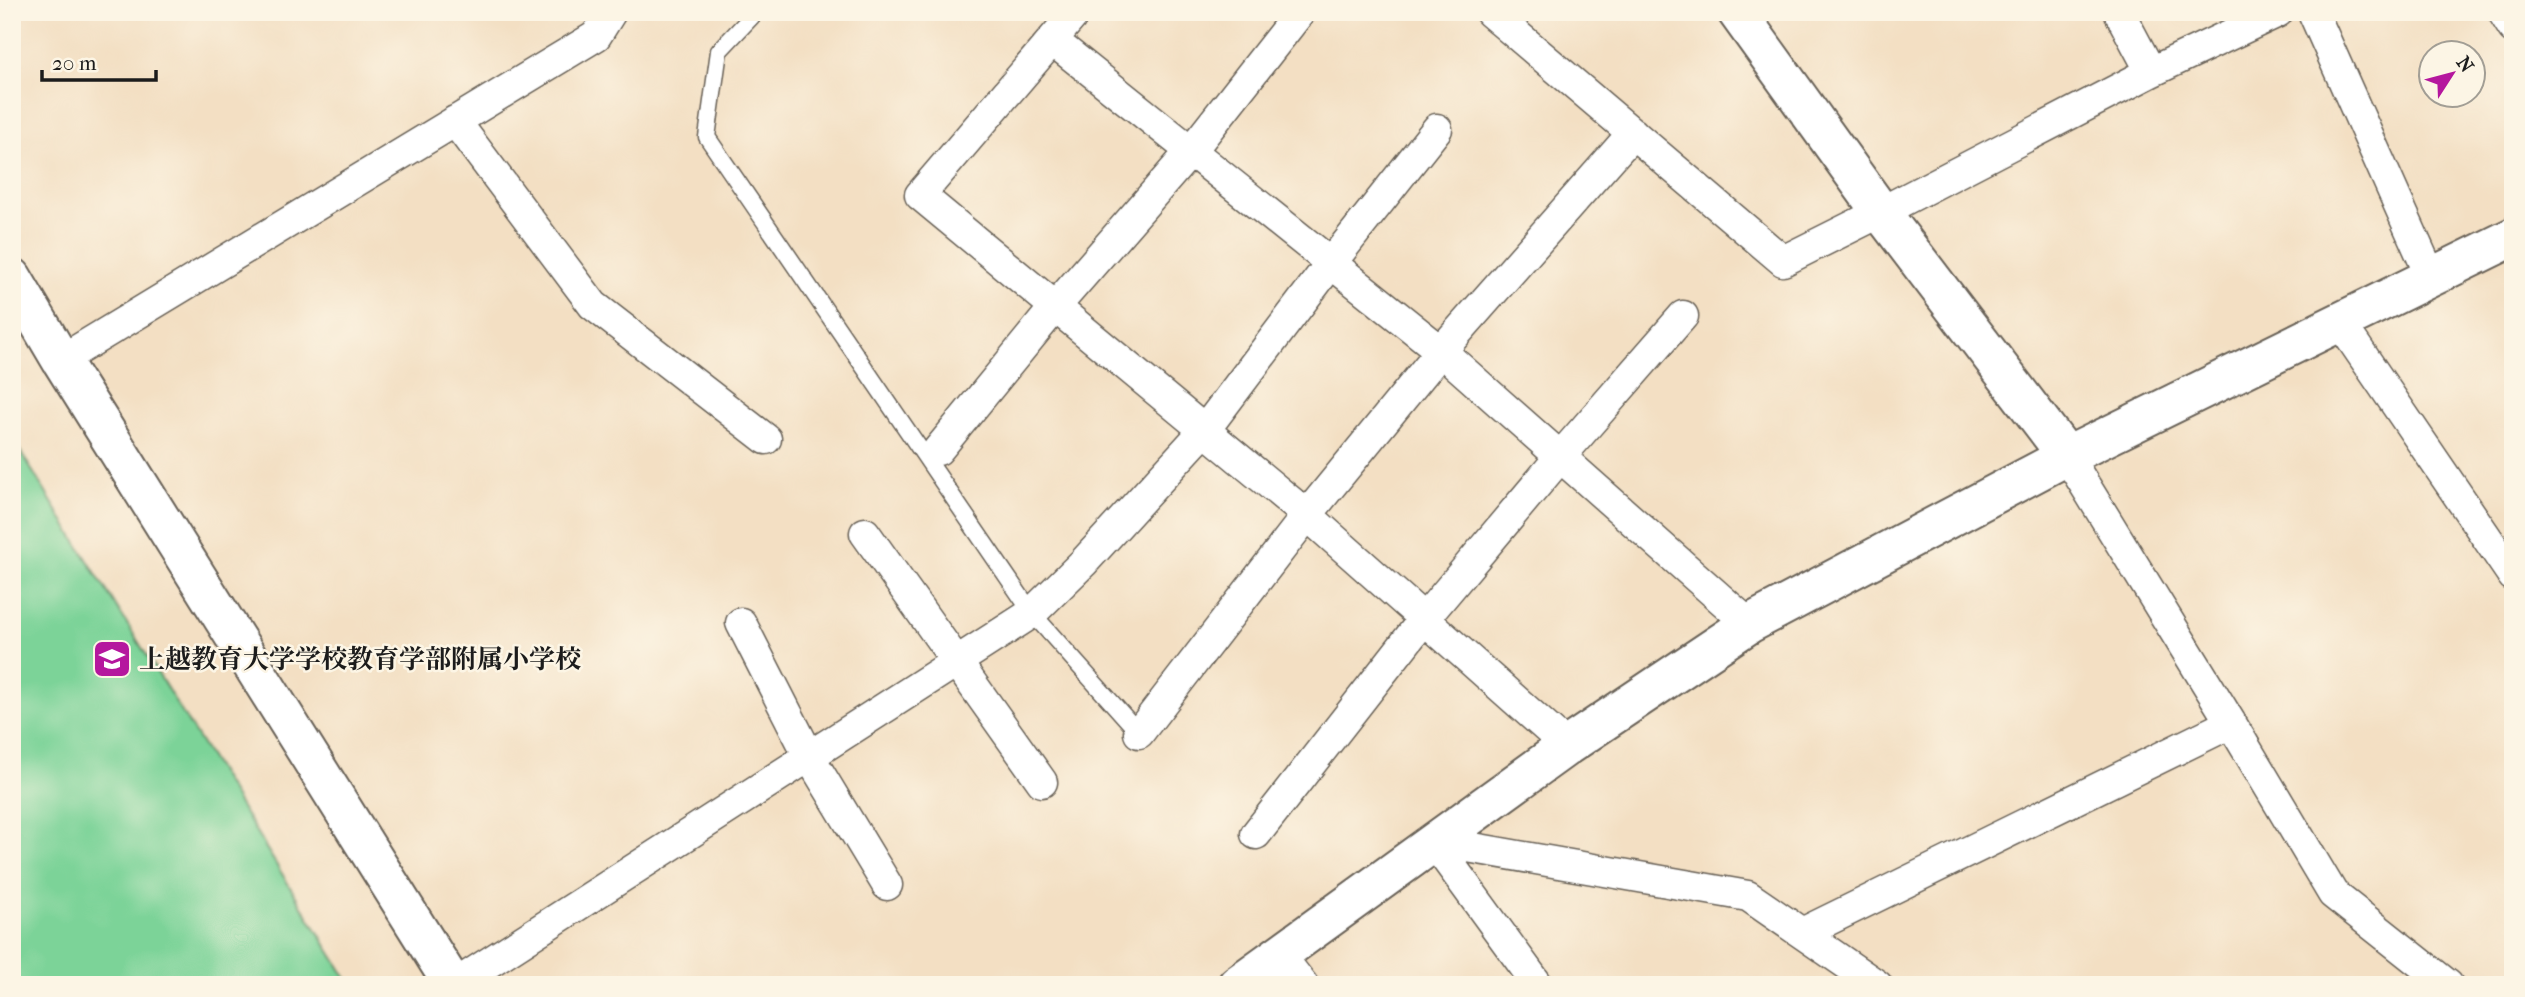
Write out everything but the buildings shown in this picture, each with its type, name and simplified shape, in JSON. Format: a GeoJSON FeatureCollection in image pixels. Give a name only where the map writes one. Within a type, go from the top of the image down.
{"type":"FeatureCollection","features":[{"type":"Feature","properties":{"kind":"street"},"geometry":{"type":"LineString","coordinates":[[61,360],[596,36],[611,12]]}},
{"type":"Feature","properties":{"kind":"street"},"geometry":{"type":"LineString","coordinates":[[1076,12],[920,195],[1307,515],[1567,746]]}},
{"type":"Feature","properties":{"kind":"street"},"geometry":{"type":"LineString","coordinates":[[938,450],[1055,307],[1191,151],[1300,12]]}},
{"type":"Feature","properties":{"kind":"street"},"geometry":{"type":"LineString","coordinates":[[1490,12],[1783,261],[2151,72],[2278,12]]}},
{"type":"Feature","properties":{"kind":"street"},"geometry":{"type":"LineString","coordinates":[[1737,12],[1881,212],[2067,456],[2333,894],[2448,985]]}},
{"type":"Feature","properties":{"kind":"street"},"geometry":{"type":"LineString","coordinates":[[2119,12],[2151,72]]}},
{"type":"Feature","properties":{"kind":"street"},"geometry":{"type":"LineString","coordinates":[[2313,12],[2431,277]]}},
{"type":"Feature","properties":{"kind":"street"},"geometry":{"type":"LineString","coordinates":[[2503,12],[2513,28]]}},
{"type":"Feature","properties":{"kind":"street"},"geometry":{"type":"LineString","coordinates":[[1052,40],[1441,351],[1749,624]]}},
{"type":"Feature","properties":{"kind":"street"},"geometry":{"type":"LineString","coordinates":[[456,121],[593,305],[766,439]]}},
{"type":"Feature","properties":{"kind":"street"},"geometry":{"type":"LineString","coordinates":[[12,277],[61,360],[454,985],[1032,613],[1083,563],[1204,431],[1437,129]]}},
{"type":"Feature","properties":{"kind":"street"},"geometry":{"type":"LineString","coordinates":[[1139,733],[1307,515],[1441,351],[1633,133]]}},
{"type":"Feature","properties":{"kind":"street"},"geometry":{"type":"LineString","coordinates":[[1237,985],[1567,746],[1749,624],[2067,456],[2513,237]]}},
{"type":"Feature","properties":{"kind":"street"},"geometry":{"type":"LineString","coordinates":[[1256,834],[1424,620],[1560,457],[1683,316]]}},
{"type":"Feature","properties":{"kind":"street"},"geometry":{"type":"LineString","coordinates":[[2339,321],[2513,576]]}},
{"type":"Feature","properties":{"kind":"street"},"geometry":{"type":"LineString","coordinates":[[865,533],[1042,782]]}},
{"type":"Feature","properties":{"kind":"street"},"geometry":{"type":"LineString","coordinates":[[741,623],[809,757],[887,885]]}},
{"type":"Feature","properties":{"kind":"street"},"geometry":{"type":"LineString","coordinates":[[1802,933],[2231,723]]}},
{"type":"Feature","properties":{"kind":"street"},"geometry":{"type":"LineString","coordinates":[[1433,841],[1748,896],[1877,985]]}},
{"type":"Feature","properties":{"kind":"street"},"geometry":{"type":"LineString","coordinates":[[1433,841],[1538,985]]}},
{"type":"Feature","properties":{"kind":"street"},"geometry":{"type":"LineString","coordinates":[[1279,954],[1303,985]]}},
{"type":"Feature","properties":{"kind":"lane"},"geometry":{"type":"LineString","coordinates":[[755,12],[719,51],[708,137],[1032,613],[1139,733]]}},
{"type":"Feature","properties":{"kind":"green space","name":"上越教育大学学校教育学部附属小学校"},"geometry":{"type":"Polygon","coordinates":[[[12,438],[349,982],[344,985],[12,985],[12,438]]]}},
{"type":"Feature","properties":{"kind":"place","name":"上越教育大学学校教育学部附属小学校"},"geometry":{"type":"Point","coordinates":[112,659]}}]}
